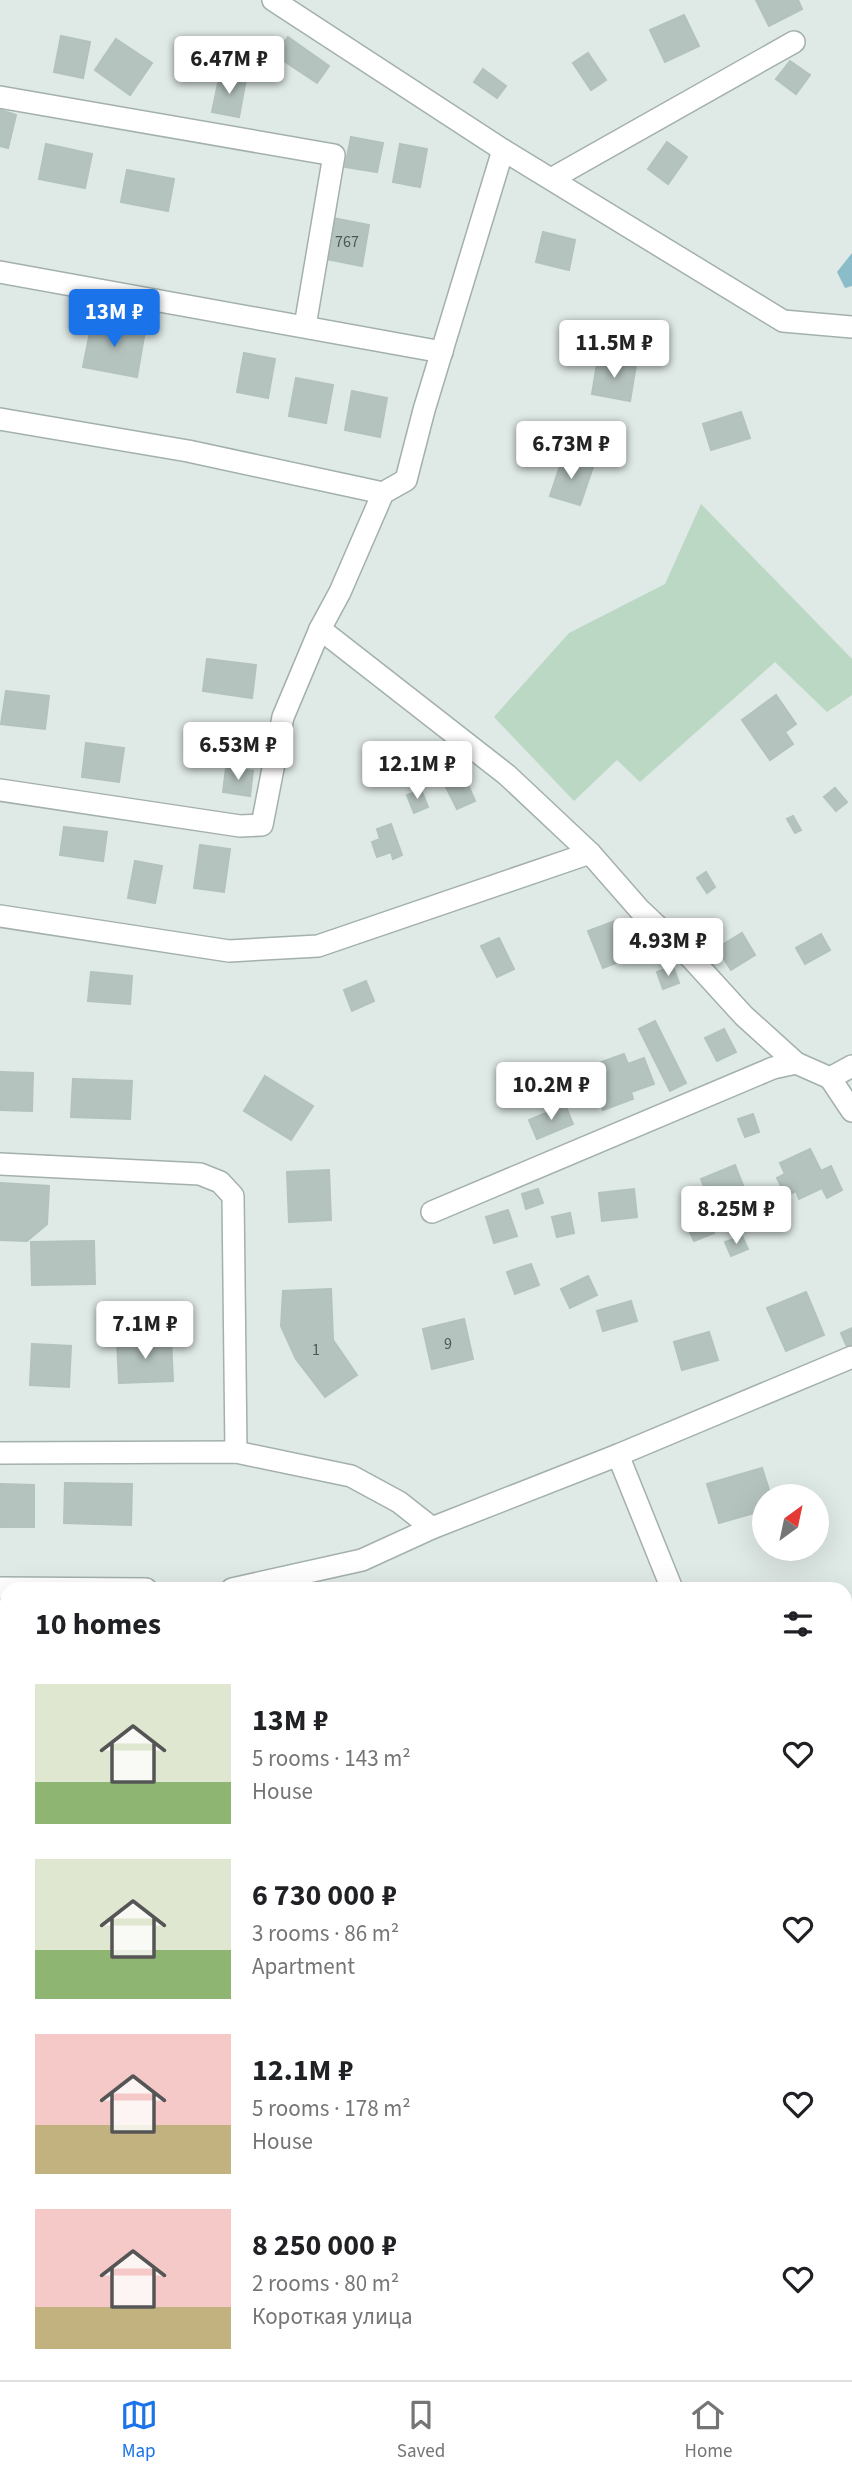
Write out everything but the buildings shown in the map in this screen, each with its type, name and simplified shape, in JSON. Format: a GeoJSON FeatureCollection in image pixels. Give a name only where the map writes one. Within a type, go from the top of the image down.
{"type":"FeatureCollection","features":[{"type":"Feature","properties":{"kind":"street"},"geometry":{"type":"LineString","coordinates":[[273,0],[503,150],[553,178],[783,321],[852,327]]}},
{"type":"Feature","properties":{"kind":"street"},"geometry":{"type":"LineString","coordinates":[[553,178],[794,42]]}},
{"type":"Feature","properties":{"kind":"street"},"geometry":{"type":"LineString","coordinates":[[0,97],[334,155],[305,326]]}},
{"type":"Feature","properties":{"kind":"street"},"geometry":{"type":"LineString","coordinates":[[0,790],[240,825],[262,825],[283,717],[383,493],[406,480],[503,150]]}},
{"type":"Feature","properties":{"kind":"street"},"geometry":{"type":"LineString","coordinates":[[0,272],[442,352]]}},
{"type":"Feature","properties":{"kind":"street"},"geometry":{"type":"LineString","coordinates":[[0,419],[188,451],[383,493]]}},
{"type":"Feature","properties":{"kind":"street"},"geometry":{"type":"LineString","coordinates":[[320,629],[507,775],[590,853],[639,909],[691,958],[744,1016],[796,1063],[830,1078],[852,1111]]}},
{"type":"Feature","properties":{"kind":"street"},"geometry":{"type":"LineString","coordinates":[[0,916],[229,951],[318,946],[590,853]]}},
{"type":"Feature","properties":{"kind":"street"},"geometry":{"type":"LineString","coordinates":[[432,1212],[773,1068],[796,1063]]}},
{"type":"Feature","properties":{"kind":"street"},"geometry":{"type":"LineString","coordinates":[[830,1078],[852,1066]]}},
{"type":"Feature","properties":{"kind":"street"},"geometry":{"type":"LineString","coordinates":[[0,1164],[200,1174],[220,1182],[233,1196],[236,1452]]}},
{"type":"Feature","properties":{"kind":"street"},"geometry":{"type":"LineString","coordinates":[[263,1582],[362,1560],[432,1528],[618,1455],[852,1357]]}},
{"type":"Feature","properties":{"kind":"street"},"geometry":{"type":"LineString","coordinates":[[0,1453],[236,1452],[351,1476],[399,1503],[432,1528]]}},
{"type":"Feature","properties":{"kind":"street"},"geometry":{"type":"LineString","coordinates":[[618,1455],[669,1582]]}},
{"type":"Feature","properties":{"kind":"green space"},"geometry":{"type":"Polygon","coordinates":[[[701,504],[852,659],[852,695],[827,712],[775,662],[640,782],[617,760],[574,801],[494,717],[569,633],[665,584],[701,504]]]}},
{"type":"Feature","properties":{"kind":"water"},"geometry":{"type":"Polygon","coordinates":[[[852,253],[852,286],[845,288],[837,272],[852,253]]]}}]}
